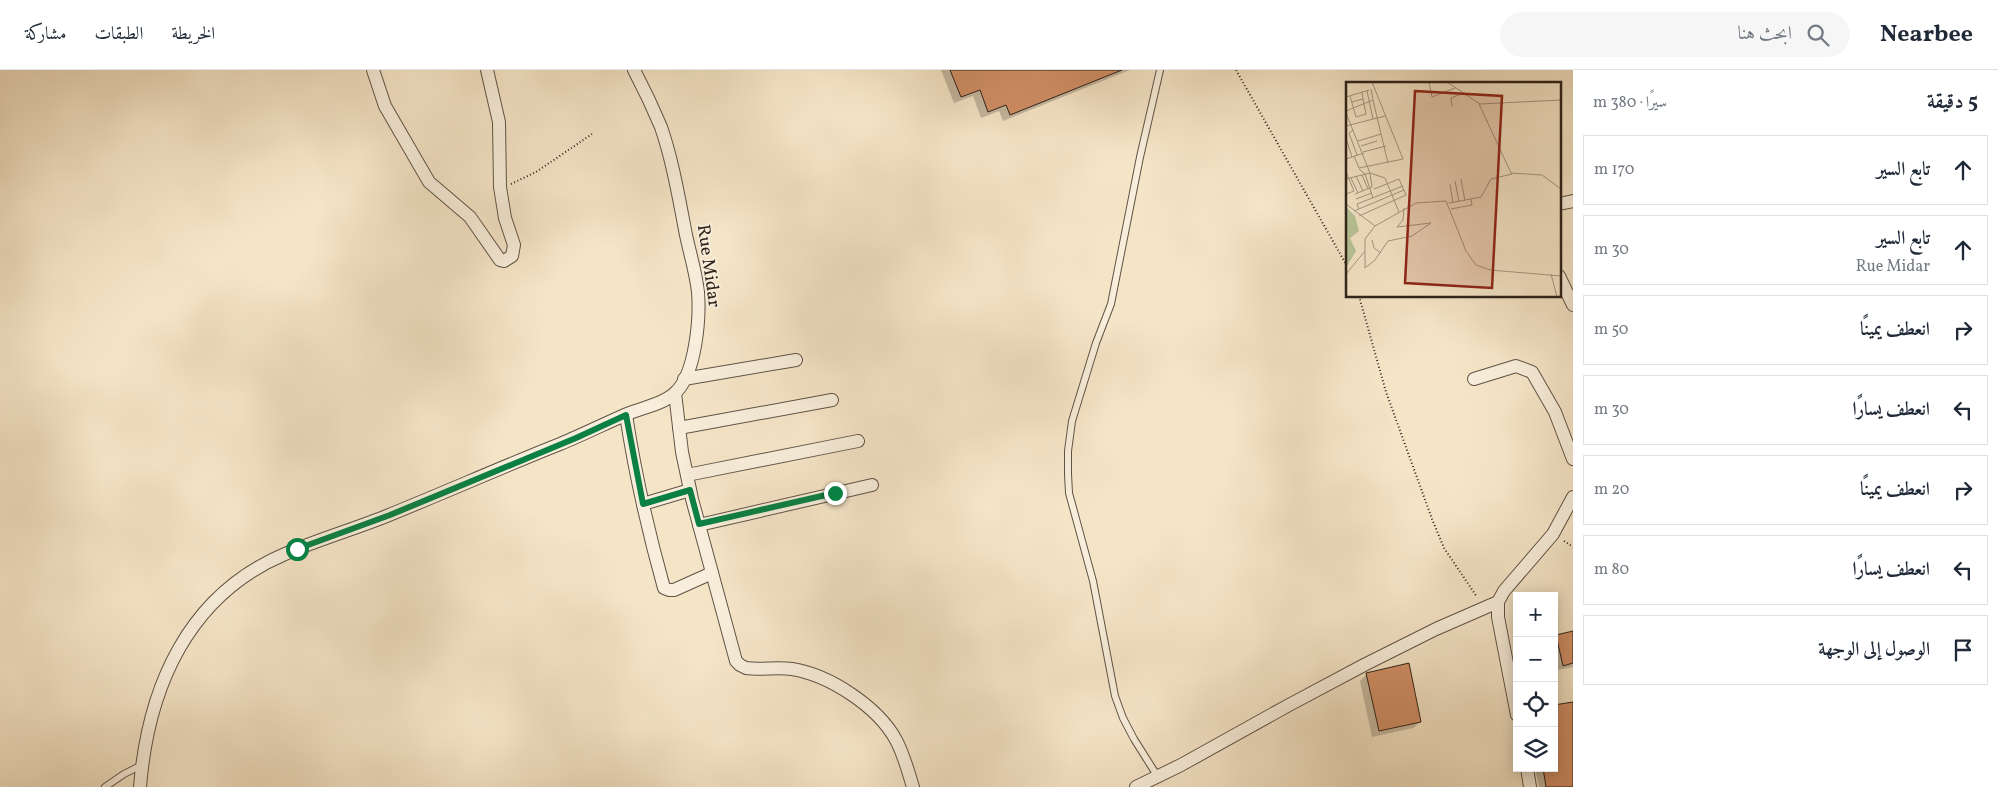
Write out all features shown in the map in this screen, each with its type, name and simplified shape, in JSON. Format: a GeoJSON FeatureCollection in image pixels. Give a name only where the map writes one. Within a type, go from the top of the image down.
{"type":"FeatureCollection","features":[{"type":"Feature","properties":{"kind":"street"},"geometry":{"type":"LineString","coordinates":[[373,70],[386,106],[429,182],[470,217],[500,260],[504,261],[512,256],[514,246],[505,218],[500,187],[499,122],[487,70]]}},
{"type":"Feature","properties":{"kind":"street","name":"Rue Midar"},"geometry":{"type":"LineString","coordinates":[[140,787],[142,765],[155,708],[179,646],[196,620],[238,579],[284,554],[390,515],[656,404],[675,393],[684,379],[696,339],[698,291],[671,163],[661,128],[634,70]]}},
{"type":"Feature","properties":{"kind":"street"},"geometry":{"type":"LineString","coordinates":[[1560,204],[1573,201]]}},
{"type":"Feature","properties":{"kind":"street"},"geometry":{"type":"LineString","coordinates":[[1560,278],[1573,305]]}},
{"type":"Feature","properties":{"kind":"street"},"geometry":{"type":"LineString","coordinates":[[684,379],[796,360]]}},
{"type":"Feature","properties":{"kind":"street"},"geometry":{"type":"LineString","coordinates":[[1474,379],[1516,366],[1532,372],[1555,412],[1573,459]]}},
{"type":"Feature","properties":{"kind":"street"},"geometry":{"type":"LineString","coordinates":[[675,393],[690,490],[734,657],[738,664],[749,668],[791,669],[804,672],[823,678],[846,691],[866,706],[888,728],[904,758],[913,787]]}},
{"type":"Feature","properties":{"kind":"street"},"geometry":{"type":"LineString","coordinates":[[679,428],[832,400]]}},
{"type":"Feature","properties":{"kind":"street"},"geometry":{"type":"LineString","coordinates":[[626,415],[643,504],[654,552],[665,588],[674,590],[712,573]]}},
{"type":"Feature","properties":{"kind":"street"},"geometry":{"type":"LineString","coordinates":[[687,475],[858,441]]}},
{"type":"Feature","properties":{"kind":"street"},"geometry":{"type":"LineString","coordinates":[[699,524],[872,485]]}},
{"type":"Feature","properties":{"kind":"street"},"geometry":{"type":"LineString","coordinates":[[643,504],[690,490]]}},
{"type":"Feature","properties":{"kind":"street"},"geometry":{"type":"LineString","coordinates":[[1513,694],[1498,617],[1498,602],[1504,591],[1553,534],[1573,497]]}},
{"type":"Feature","properties":{"kind":"street"},"geometry":{"type":"LineString","coordinates":[[1136,787],[1158,777],[1366,664],[1483,607],[1498,602]]}},
{"type":"Feature","properties":{"kind":"street"},"geometry":{"type":"LineString","coordinates":[[1528,772],[1530,787]]}},
{"type":"Feature","properties":{"kind":"lane"},"geometry":{"type":"LineString","coordinates":[[1158,777],[1134,739],[1123,718],[1115,696],[1093,581],[1069,493],[1068,451],[1072,421],[1096,343],[1111,304],[1140,157],[1160,70]]}},
{"type":"Feature","properties":{"kind":"lane"},"geometry":{"type":"LineString","coordinates":[[105,787],[142,765]]}},
{"type":"Feature","properties":{"kind":"path"},"geometry":{"type":"LineString","coordinates":[[1236,70],[1346,264]]}},
{"type":"Feature","properties":{"kind":"path"},"geometry":{"type":"LineString","coordinates":[[500,187],[523,180],[592,134]]}},
{"type":"Feature","properties":{"kind":"path"},"geometry":{"type":"LineString","coordinates":[[1360,298],[1386,392],[1432,519],[1444,548],[1483,607]]}},
{"type":"Feature","properties":{"kind":"building"},"geometry":{"type":"Polygon","coordinates":[[[950,70],[1122,70],[1010,115],[1006,105],[988,112],[980,90],[961,97],[950,70]]]}},
{"type":"Feature","properties":{"kind":"building"},"geometry":{"type":"Polygon","coordinates":[[[1573,631],[1573,663],[1563,666],[1558,635],[1573,631]]]}},
{"type":"Feature","properties":{"kind":"building"},"geometry":{"type":"Polygon","coordinates":[[[1409,663],[1421,722],[1379,731],[1366,673],[1409,663]]]}},
{"type":"Feature","properties":{"kind":"building"},"geometry":{"type":"Polygon","coordinates":[[[1573,702],[1573,787],[1546,787],[1544,772],[1558,772],[1558,704],[1573,702]]]}},
{"type":"Feature","properties":{"kind":"route"},"geometry":{"type":"LineString","coordinates":[[297,549],[390,515],[576,438],[626,415],[643,504],[690,490],[699,524],[835,493]]}}]}
